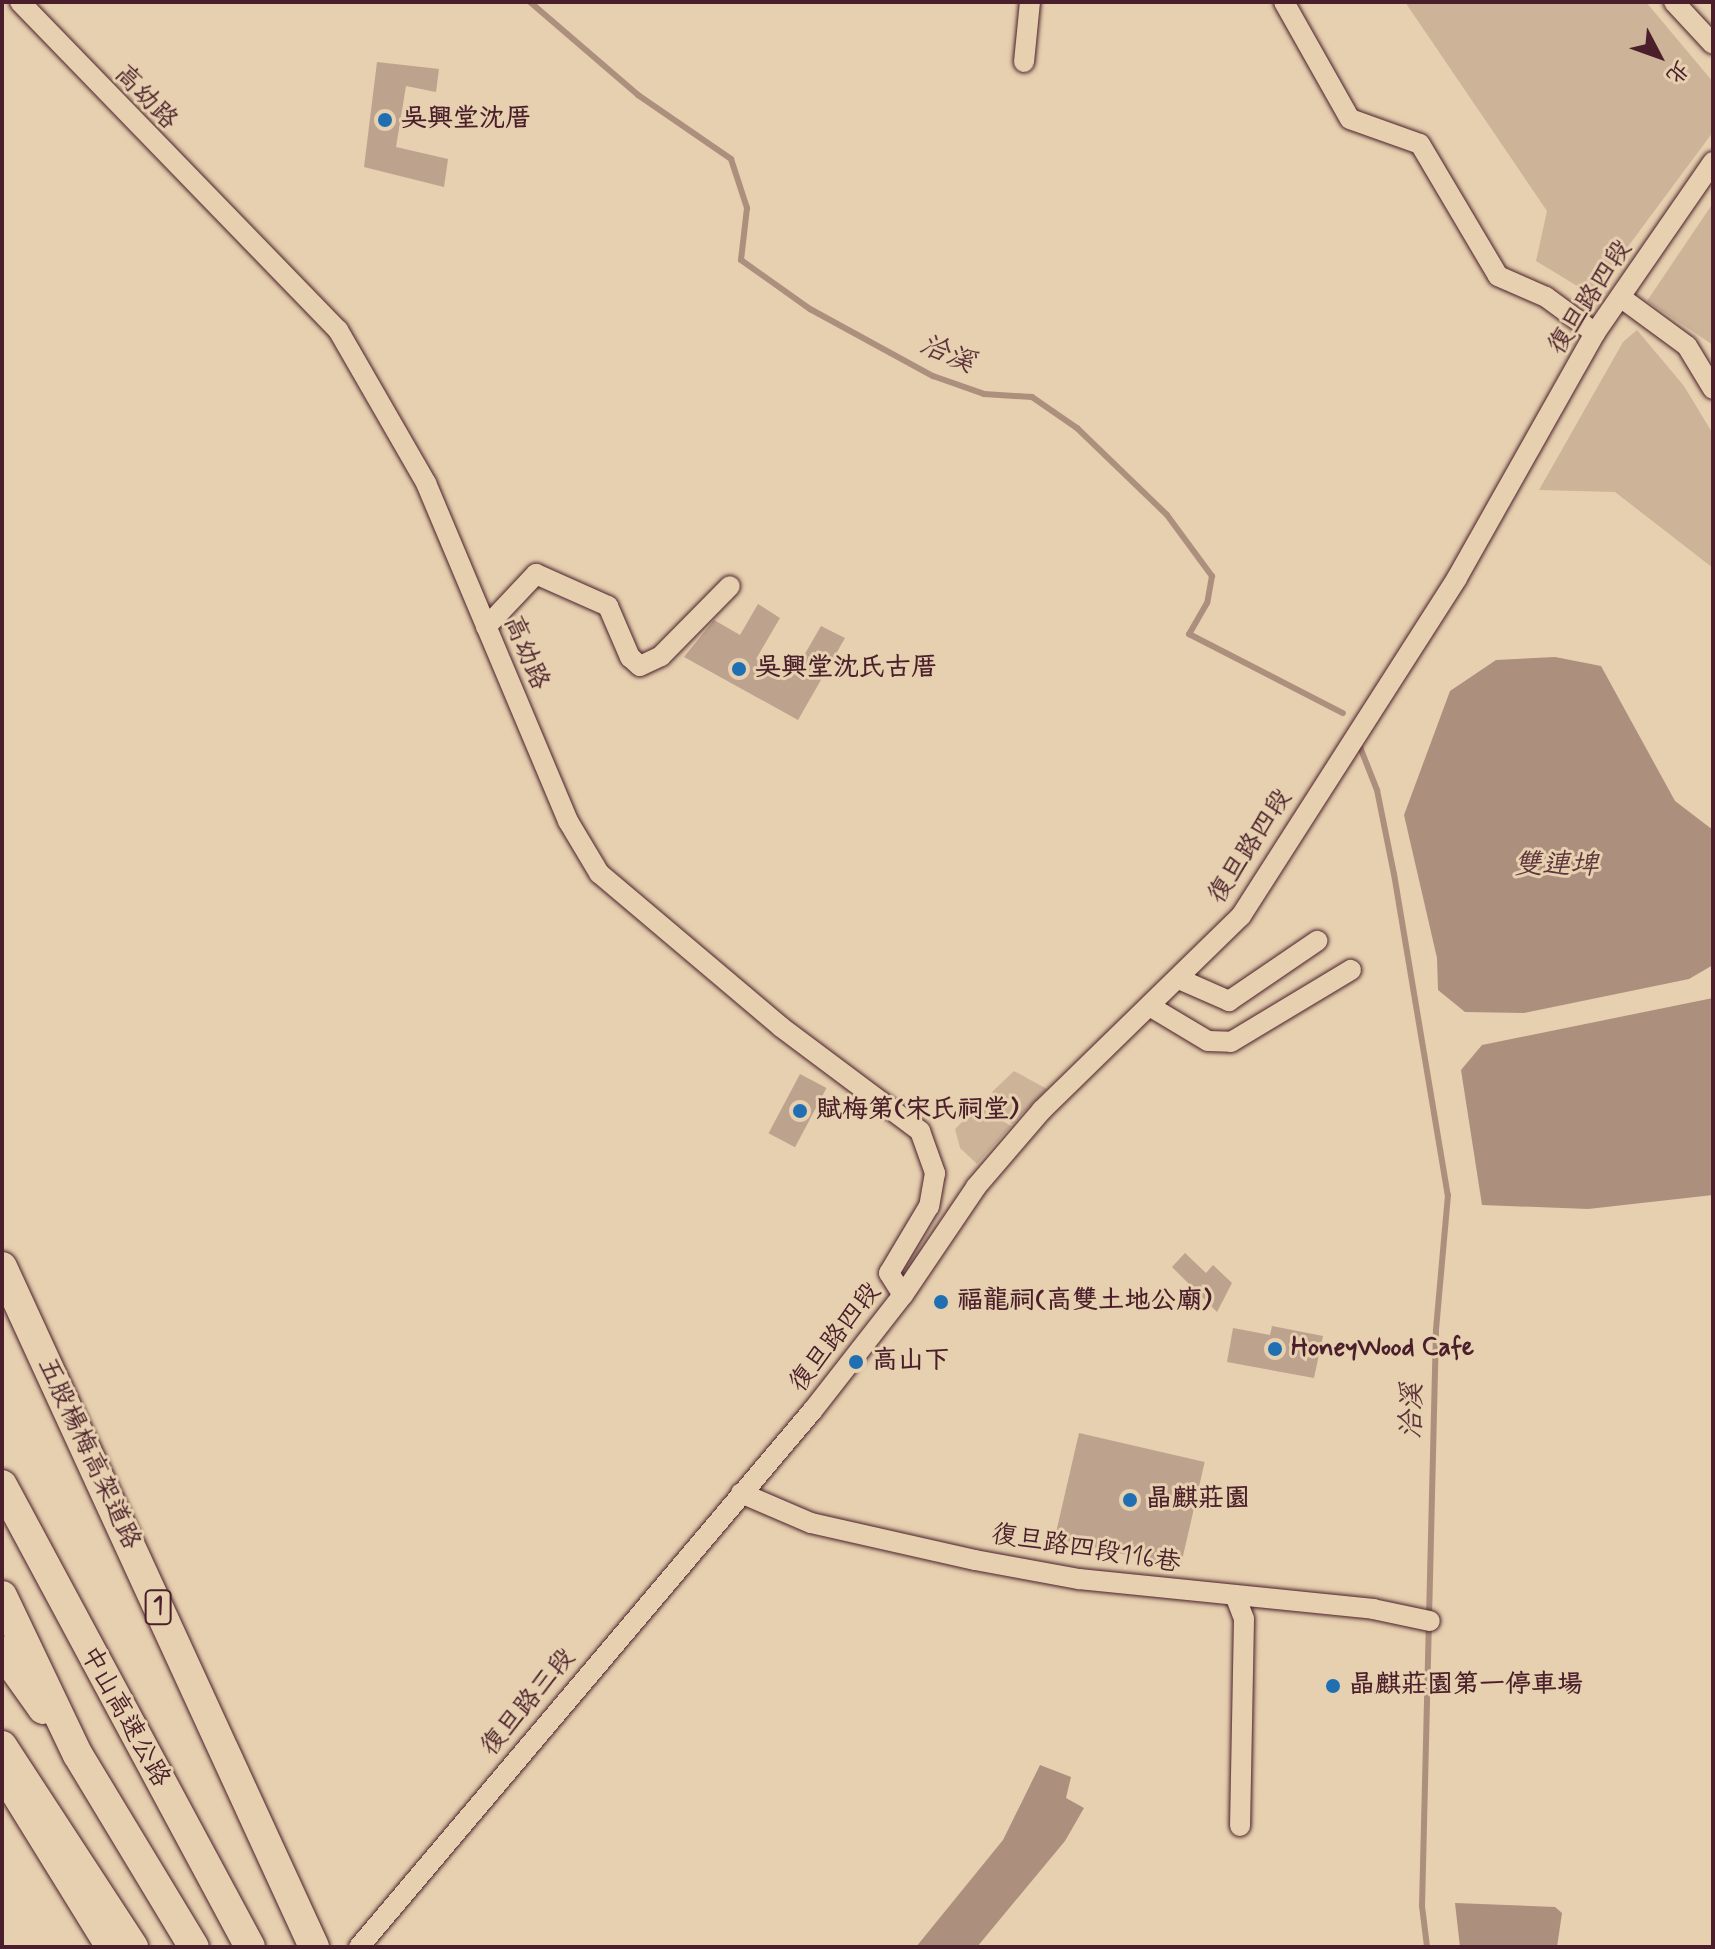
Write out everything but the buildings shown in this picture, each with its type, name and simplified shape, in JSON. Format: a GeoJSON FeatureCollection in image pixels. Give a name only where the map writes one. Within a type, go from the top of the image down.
{"type":"FeatureCollection","features":[{"type":"Feature","properties":{"kind":"highway","name":"五股楊梅高架道路"},"geometry":{"type":"LineString","coordinates":[[2,1267],[314,1947]]}},
{"type":"Feature","properties":{"kind":"highway","name":"中山高速公路"},"geometry":{"type":"LineString","coordinates":[[2,1485],[250,1947]]}},
{"type":"Feature","properties":{"kind":"highway","name":"中山高速公路"},"geometry":{"type":"LineString","coordinates":[[2,1596],[78,1755],[194,1947]]}},
{"type":"Feature","properties":{"kind":"highway"},"geometry":{"type":"LineString","coordinates":[[2,1651],[78,1755]]}},
{"type":"Feature","properties":{"kind":"highway"},"geometry":{"type":"LineString","coordinates":[[2,1746],[133,1947]]}},
{"type":"Feature","properties":{"kind":"street","name":"高幼路"},"geometry":{"type":"LineString","coordinates":[[20,2],[338,330],[426,483],[568,821],[599,873],[781,1027],[908,1117],[929,1145],[935,1173],[929,1206],[889,1273],[903,1295]]}},
{"type":"Feature","properties":{"kind":"street"},"geometry":{"type":"LineString","coordinates":[[1024,62],[1030,2]]}},
{"type":"Feature","properties":{"kind":"street"},"geometry":{"type":"LineString","coordinates":[[1284,2],[1350,119],[1420,144],[1498,276],[1546,297],[1595,333]]}},
{"type":"Feature","properties":{"kind":"street"},"geometry":{"type":"LineString","coordinates":[[1674,2],[1713,44]]}},
{"type":"Feature","properties":{"kind":"street","name":"復旦路四段"},"geometry":{"type":"LineString","coordinates":[[741,1493],[903,1295],[976,1187],[1042,1110],[1241,916],[1457,578],[1595,333],[1623,299],[1713,162]]}},
{"type":"Feature","properties":{"kind":"street"},"geometry":{"type":"LineString","coordinates":[[1623,299],[1687,346],[1713,389]]}},
{"type":"Feature","properties":{"kind":"street"},"geometry":{"type":"LineString","coordinates":[[486,627],[536,574],[608,606],[630,657],[640,666],[661,656],[730,586]]}},
{"type":"Feature","properties":{"kind":"street"},"geometry":{"type":"LineString","coordinates":[[1179,979],[1229,1001],[1317,941]]}},
{"type":"Feature","properties":{"kind":"street"},"geometry":{"type":"LineString","coordinates":[[1151,1007],[1208,1041],[1231,1042],[1351,970]]}},
{"type":"Feature","properties":{"kind":"street","name":"復旦路四段116巷"},"geometry":{"type":"LineString","coordinates":[[741,1493],[811,1523],[975,1560],[1236,1598],[1373,1609],[1430,1621]]}},
{"type":"Feature","properties":{"kind":"street","name":"復旦路三段"},"geometry":{"type":"LineString","coordinates":[[359,1947],[741,1493]]}},
{"type":"Feature","properties":{"kind":"street"},"geometry":{"type":"LineString","coordinates":[[1236,1598],[1244,1619],[1240,1826]]}},
{"type":"Feature","properties":{"kind":"street"},"geometry":{"type":"LineString","coordinates":[[2,1780],[105,1947]]}},
{"type":"Feature","properties":{"kind":"shaded area"},"geometry":{"type":"Polygon","coordinates":[[[1405,2],[1646,2],[1713,82],[1713,132],[1592,295],[1536,261],[1547,211],[1405,2]]]}},
{"type":"Feature","properties":{"kind":"shaded area"},"geometry":{"type":"Polygon","coordinates":[[[1713,203],[1713,345],[1647,301],[1713,203]]]}},
{"type":"Feature","properties":{"kind":"shaded area"},"geometry":{"type":"Polygon","coordinates":[[[1637,330],[1684,386],[1713,434],[1713,568],[1615,492],[1539,490],[1623,342],[1637,330]]]}},
{"type":"Feature","properties":{"kind":"shaded area"},"geometry":{"type":"Polygon","coordinates":[[[1014,1071],[1047,1089],[1012,1124],[992,1092],[1014,1071]]]}},
{"type":"Feature","properties":{"kind":"shaded area"},"geometry":{"type":"Polygon","coordinates":[[[978,1106],[1011,1126],[977,1164],[960,1148],[955,1129],[978,1106]]]}},
{"type":"Feature","properties":{"kind":"water","name":"雙連埤"},"geometry":{"type":"Polygon","coordinates":[[[1555,657],[1601,666],[1675,801],[1713,830],[1713,965],[1689,979],[1524,1013],[1465,1012],[1438,990],[1437,958],[1404,815],[1450,691],[1496,660],[1555,657]]]}},
{"type":"Feature","properties":{"kind":"water"},"geometry":{"type":"Polygon","coordinates":[[[1713,998],[1713,1195],[1588,1209],[1482,1205],[1461,1070],[1482,1045],[1713,998]]]}},
{"type":"Feature","properties":{"kind":"water"},"geometry":{"type":"Polygon","coordinates":[[[1040,1765],[1071,1777],[1066,1798],[1084,1808],[1065,1841],[977,1947],[916,1947],[1003,1840],[1040,1765]]]}},
{"type":"Feature","properties":{"kind":"water"},"geometry":{"type":"Polygon","coordinates":[[[1455,1903],[1555,1907],[1562,1913],[1557,1947],[1460,1947],[1455,1903]]]}},
{"type":"Feature","properties":{"kind":"waterway","name":"洽溪"},"geometry":{"type":"LineString","coordinates":[[530,2],[638,95],[731,159],[747,208],[741,260],[810,309],[933,376],[984,394],[1032,397],[1077,428],[1167,515],[1212,576],[1207,603],[1189,634],[1343,713]]}},
{"type":"Feature","properties":{"kind":"waterway","name":"洽溪"},"geometry":{"type":"LineString","coordinates":[[1358,742],[1377,790],[1394,874],[1448,1195],[1436,1330],[1422,1906],[1427,1947]]}},
{"type":"Feature","properties":{"kind":"place","name":"吳興堂沈厝"},"geometry":{"type":"Point","coordinates":[385,120]}},
{"type":"Feature","properties":{"kind":"place","name":"吳興堂沈氏古厝"},"geometry":{"type":"Point","coordinates":[739,669]}},
{"type":"Feature","properties":{"kind":"place","name":"賦梅第(宋氏祠堂)"},"geometry":{"type":"Point","coordinates":[800,1111]}},
{"type":"Feature","properties":{"kind":"place","name":"福龍祠(高雙土地公廟)"},"geometry":{"type":"Point","coordinates":[941,1302]}},
{"type":"Feature","properties":{"kind":"place","name":"HoneyWood Cafe"},"geometry":{"type":"Point","coordinates":[1275,1349]}},
{"type":"Feature","properties":{"kind":"place","name":"高山下"},"geometry":{"type":"Point","coordinates":[856,1362]}},
{"type":"Feature","properties":{"kind":"place","name":"晶麒莊園"},"geometry":{"type":"Point","coordinates":[1130,1500]}},
{"type":"Feature","properties":{"kind":"place","name":"晶麒莊園第一停車場"},"geometry":{"type":"Point","coordinates":[1333,1686]}}]}
